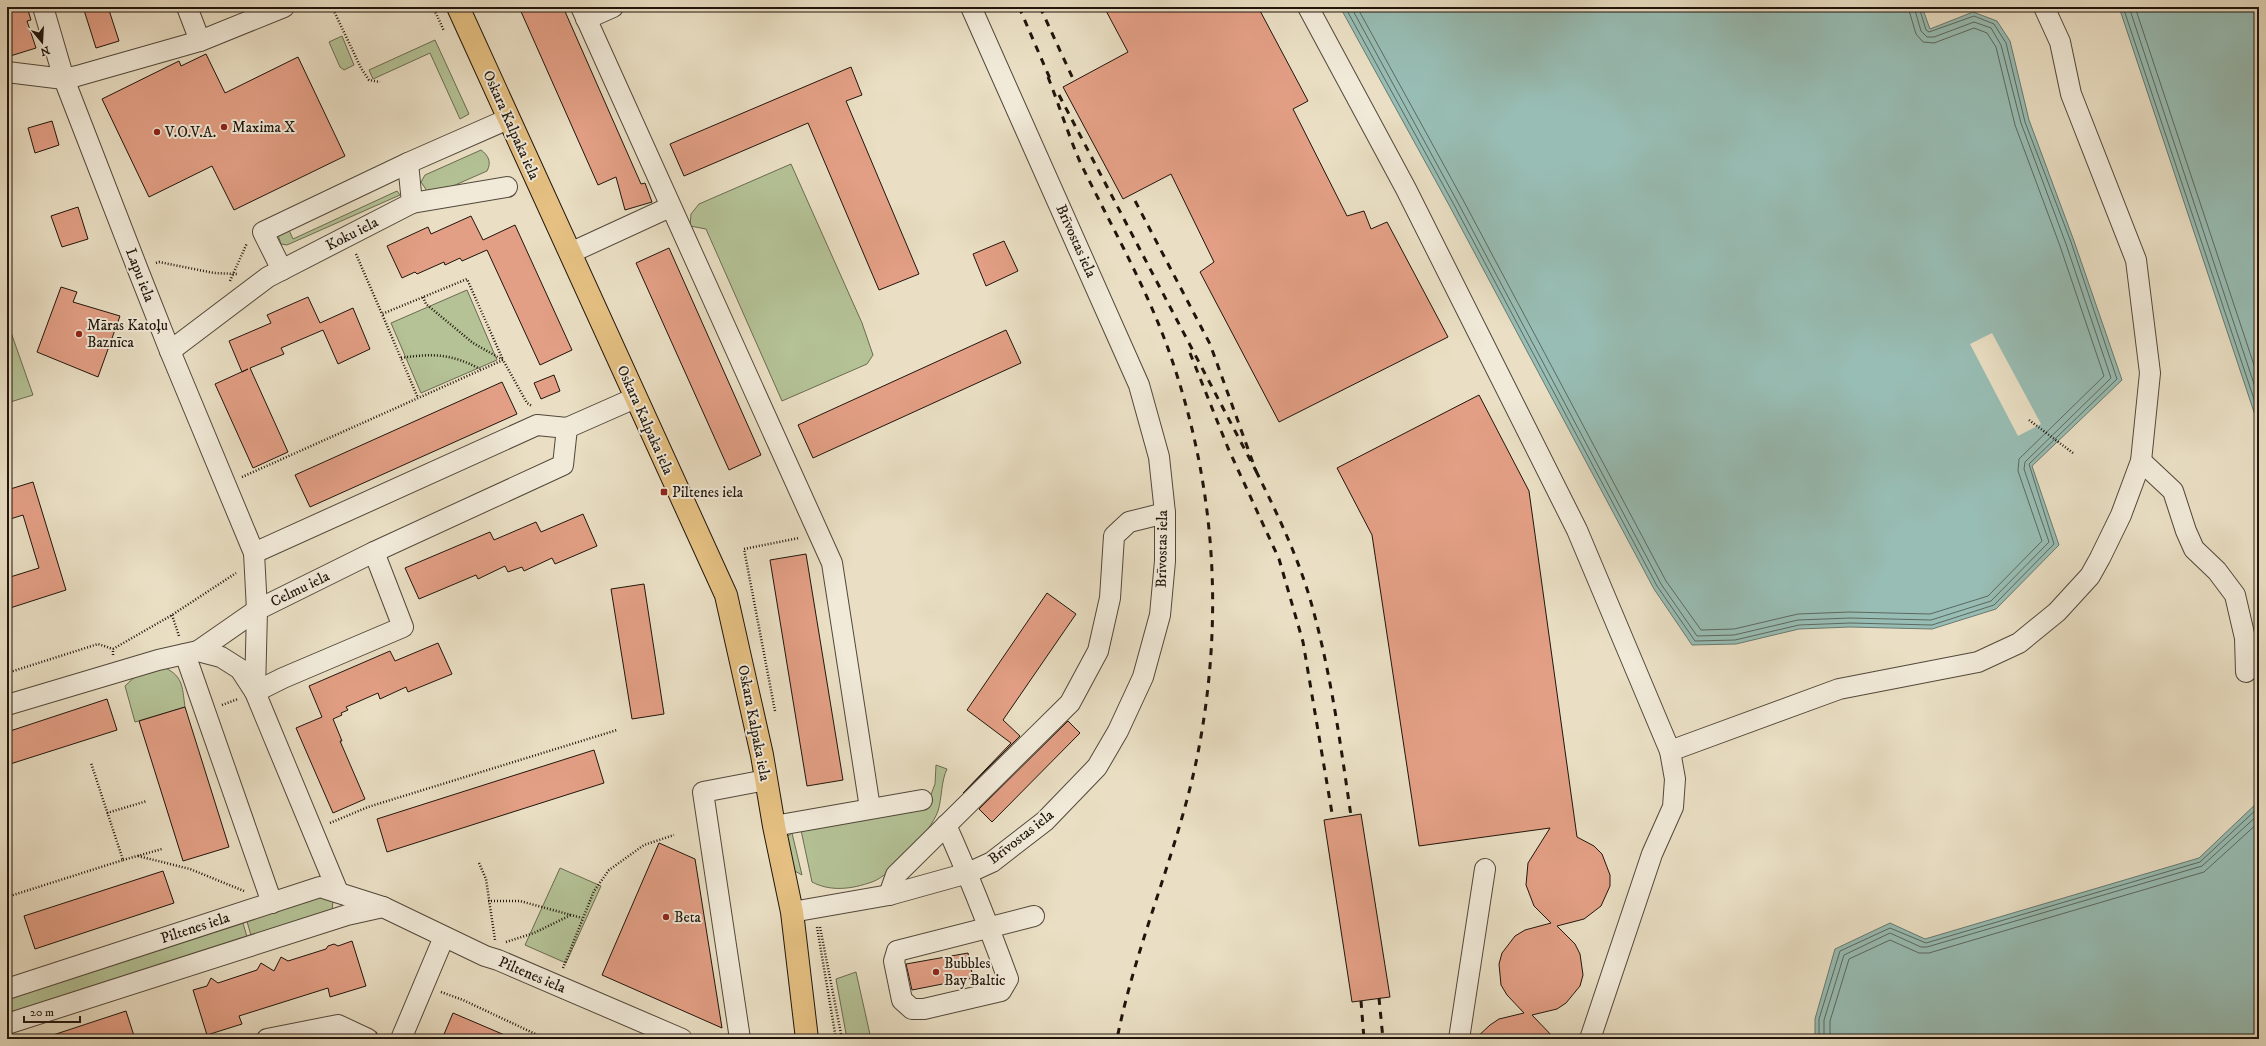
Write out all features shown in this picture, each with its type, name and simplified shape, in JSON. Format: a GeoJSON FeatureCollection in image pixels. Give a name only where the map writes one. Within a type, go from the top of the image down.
{"type":"FeatureCollection","features":[{"type":"Feature","properties":{"kind":"main road","name":"Oskara Kalpaka iela"},"geometry":{"type":"LineString","coordinates":[[458,7],[726,595],[762,755],[774,826],[792,912],[807,1039]]}},
{"type":"Feature","properties":{"kind":"street","name":"Lapu iela"},"geometry":{"type":"LineString","coordinates":[[43,7],[64,79],[170,351],[254,553],[257,610]]}},
{"type":"Feature","properties":{"kind":"street"},"geometry":{"type":"LineString","coordinates":[[186,7],[200,41]]}},
{"type":"Feature","properties":{"kind":"street"},"geometry":{"type":"LineString","coordinates":[[7,72],[64,79],[200,41],[284,7]]}},
{"type":"Feature","properties":{"kind":"street"},"geometry":{"type":"LineString","coordinates":[[613,7],[584,13],[670,207],[832,563],[870,808]]}},
{"type":"Feature","properties":{"kind":"street","name":"Brīvostas iela"},"geometry":{"type":"LineString","coordinates":[[792,912],[890,895],[968,873],[998,858],[1045,821],[1097,767],[1118,731],[1143,677],[1160,615],[1165,561],[1164,513],[1159,456],[1139,385],[971,7]]}},
{"type":"Feature","properties":{"kind":"street"},"geometry":{"type":"LineString","coordinates":[[1308,7],[1406,189],[1578,530],[1670,751],[1675,779],[1673,807],[1652,854],[1590,1039]]}},
{"type":"Feature","properties":{"kind":"street"},"geometry":{"type":"LineString","coordinates":[[1670,751],[1839,689],[1978,662],[2019,643],[2057,612],[2090,576],[2121,515],[2141,461],[2150,373],[2136,260],[2071,94],[2060,42],[2044,7]]}},
{"type":"Feature","properties":{"kind":"street"},"geometry":{"type":"LineString","coordinates":[[275,274],[263,232],[408,163],[508,119]]}},
{"type":"Feature","properties":{"kind":"street"},"geometry":{"type":"LineString","coordinates":[[408,163],[412,203]]}},
{"type":"Feature","properties":{"kind":"street","name":"Koku iela"},"geometry":{"type":"LineString","coordinates":[[170,351],[275,274],[412,203],[507,187]]}},
{"type":"Feature","properties":{"kind":"street"},"geometry":{"type":"LineString","coordinates":[[570,252],[670,207]]}},
{"type":"Feature","properties":{"kind":"street"},"geometry":{"type":"LineString","coordinates":[[254,553],[537,425],[566,428],[635,398]]}},
{"type":"Feature","properties":{"kind":"street","name":"Celmu iela"},"geometry":{"type":"LineString","coordinates":[[255,692],[257,610],[374,552],[563,464],[566,428]]}},
{"type":"Feature","properties":{"kind":"street"},"geometry":{"type":"LineString","coordinates":[[2141,461],[2173,491],[2186,531],[2194,549],[2217,571],[2235,595],[2245,638],[2246,672]]}},
{"type":"Feature","properties":{"kind":"street"},"geometry":{"type":"LineString","coordinates":[[890,895],[896,876],[1070,703],[1098,651],[1110,598],[1114,536],[1129,522],[1164,513]]}},
{"type":"Feature","properties":{"kind":"street"},"geometry":{"type":"LineString","coordinates":[[255,692],[283,678],[403,627],[374,552]]}},
{"type":"Feature","properties":{"kind":"street"},"geometry":{"type":"LineString","coordinates":[[7,705],[113,673],[192,652],[257,610]]}},
{"type":"Feature","properties":{"kind":"street"},"geometry":{"type":"LineString","coordinates":[[192,652],[221,657],[240,669],[255,692],[338,892]]}},
{"type":"Feature","properties":{"kind":"street"},"geometry":{"type":"LineString","coordinates":[[192,652],[205,712],[272,903]]}},
{"type":"Feature","properties":{"kind":"street"},"geometry":{"type":"LineString","coordinates":[[740,1039],[703,792],[766,780]]}},
{"type":"Feature","properties":{"kind":"street"},"geometry":{"type":"LineString","coordinates":[[774,826],[922,800]]}},
{"type":"Feature","properties":{"kind":"street"},"geometry":{"type":"LineString","coordinates":[[946,825],[968,873],[989,928],[1008,979],[1001,991],[924,1009],[912,1009],[902,1000],[894,961],[897,951],[989,928],[1034,916]]}},
{"type":"Feature","properties":{"kind":"street"},"geometry":{"type":"LineString","coordinates":[[1459,1039],[1485,869]]}},
{"type":"Feature","properties":{"kind":"street","name":"Piltenes iela"},"geometry":{"type":"LineString","coordinates":[[7,989],[320,887],[383,907],[486,956],[497,952],[556,985],[682,1039]]}},
{"type":"Feature","properties":{"kind":"street"},"geometry":{"type":"LineString","coordinates":[[7,1024],[347,915],[383,907]]}},
{"type":"Feature","properties":{"kind":"street"},"geometry":{"type":"LineString","coordinates":[[401,1039],[444,937]]}},
{"type":"Feature","properties":{"kind":"street"},"geometry":{"type":"LineString","coordinates":[[267,1039],[338,1024],[368,1039]]}},
{"type":"Feature","properties":{"kind":"path"},"geometry":{"type":"LineString","coordinates":[[332,7],[361,68],[369,80],[380,82]]}},
{"type":"Feature","properties":{"kind":"path"},"geometry":{"type":"LineString","coordinates":[[433,7],[444,31]]}},
{"type":"Feature","properties":{"kind":"path"},"geometry":{"type":"LineString","coordinates":[[225,287],[248,239],[263,232]]}},
{"type":"Feature","properties":{"kind":"path"},"geometry":{"type":"LineString","coordinates":[[348,236],[418,398]]}},
{"type":"Feature","properties":{"kind":"path"},"geometry":{"type":"LineString","coordinates":[[138,270],[159,262],[214,273],[275,274]]}},
{"type":"Feature","properties":{"kind":"path"},"geometry":{"type":"LineString","coordinates":[[382,314],[467,279],[503,360],[527,403],[533,407]]}},
{"type":"Feature","properties":{"kind":"path"},"geometry":{"type":"LineString","coordinates":[[423,297],[426,304],[473,344],[503,360]]}},
{"type":"Feature","properties":{"kind":"path"},"geometry":{"type":"LineString","coordinates":[[401,358],[438,354],[461,359],[481,370]]}},
{"type":"Feature","properties":{"kind":"path"},"geometry":{"type":"LineString","coordinates":[[226,485],[503,360]]}},
{"type":"Feature","properties":{"kind":"path"},"geometry":{"type":"LineString","coordinates":[[2029,420],[2072,453]]}},
{"type":"Feature","properties":{"kind":"path"},"geometry":{"type":"LineString","coordinates":[[776,717],[744,549],[819,534]]}},
{"type":"Feature","properties":{"kind":"path"},"geometry":{"type":"LineString","coordinates":[[7,673],[98,644],[113,649],[172,615],[237,572],[254,553]]}},
{"type":"Feature","properties":{"kind":"path"},"geometry":{"type":"LineString","coordinates":[[113,649],[113,673]]}},
{"type":"Feature","properties":{"kind":"path"},"geometry":{"type":"LineString","coordinates":[[205,712],[255,692]]}},
{"type":"Feature","properties":{"kind":"path"},"geometry":{"type":"LineString","coordinates":[[313,831],[368,807],[617,730]]}},
{"type":"Feature","properties":{"kind":"path"},"geometry":{"type":"LineString","coordinates":[[91,763],[123,860]]}},
{"type":"Feature","properties":{"kind":"path"},"geometry":{"type":"LineString","coordinates":[[108,813],[147,801]]}},
{"type":"Feature","properties":{"kind":"path"},"geometry":{"type":"LineString","coordinates":[[556,985],[594,891],[609,870],[644,845],[674,835]]}},
{"type":"Feature","properties":{"kind":"path"},"geometry":{"type":"LineString","coordinates":[[7,898],[123,860],[162,849]]}},
{"type":"Feature","properties":{"kind":"path"},"geometry":{"type":"LineString","coordinates":[[138,856],[190,869],[272,903]]}},
{"type":"Feature","properties":{"kind":"path"},"geometry":{"type":"LineString","coordinates":[[479,863],[486,879],[488,901],[497,952],[572,915]]}},
{"type":"Feature","properties":{"kind":"path"},"geometry":{"type":"LineString","coordinates":[[488,901],[520,901],[582,918]]}},
{"type":"Feature","properties":{"kind":"path"},"geometry":{"type":"LineString","coordinates":[[814,908],[836,1039]]}},
{"type":"Feature","properties":{"kind":"path"},"geometry":{"type":"LineString","coordinates":[[814,908],[818,918],[842,1039]]}},
{"type":"Feature","properties":{"kind":"path"},"geometry":{"type":"LineString","coordinates":[[424,985],[464,1000],[546,1039]]}},
{"type":"Feature","properties":{"kind":"green space"},"geometry":{"type":"Polygon","coordinates":[[[342,36],[354,65],[344,70],[340,67],[329,42],[342,36]]]}},
{"type":"Feature","properties":{"kind":"green space"},"geometry":{"type":"Polygon","coordinates":[[[435,40],[469,114],[460,119],[430,53],[373,79],[369,70],[435,40]]]}},
{"type":"Feature","properties":{"kind":"green space"},"geometry":{"type":"Polygon","coordinates":[[[481,150],[486,154],[489,162],[487,171],[437,193],[427,191],[421,182],[425,175],[481,150]]]}},
{"type":"Feature","properties":{"kind":"green space"},"geometry":{"type":"Polygon","coordinates":[[[791,164],[862,323],[873,355],[867,364],[782,401],[706,229],[690,226],[691,214],[699,204],[791,164]]]}},
{"type":"Feature","properties":{"kind":"green space"},"geometry":{"type":"Polygon","coordinates":[[[397,191],[400,195],[287,245],[281,244],[278,235],[288,228],[293,239],[397,191]]]}},
{"type":"Feature","properties":{"kind":"green space"},"geometry":{"type":"Polygon","coordinates":[[[467,290],[497,360],[421,393],[391,323],[467,290]]]}},
{"type":"Feature","properties":{"kind":"green space"},"geometry":{"type":"Polygon","coordinates":[[[7,321],[33,395],[7,403],[7,321]]]}},
{"type":"Feature","properties":{"kind":"green space"},"geometry":{"type":"Polygon","coordinates":[[[161,666],[174,673],[180,682],[185,707],[135,722],[125,686],[141,671],[161,666]]]}},
{"type":"Feature","properties":{"kind":"green space"},"geometry":{"type":"Polygon","coordinates":[[[936,765],[947,769],[938,811],[928,830],[900,862],[880,878],[872,882],[849,888],[827,887],[812,882],[801,830],[927,805],[935,784],[936,765]]]}},
{"type":"Feature","properties":{"kind":"green space"},"geometry":{"type":"Polygon","coordinates":[[[792,833],[802,875],[793,870],[785,838],[792,833]]]}},
{"type":"Feature","properties":{"kind":"green space"},"geometry":{"type":"Polygon","coordinates":[[[560,868],[601,886],[566,963],[525,945],[560,868]]]}},
{"type":"Feature","properties":{"kind":"green space"},"geometry":{"type":"Polygon","coordinates":[[[323,894],[333,901],[332,911],[252,939],[246,918],[323,894]]]}},
{"type":"Feature","properties":{"kind":"green space"},"geometry":{"type":"Polygon","coordinates":[[[242,920],[248,940],[9,1015],[7,995],[242,920]]]}},
{"type":"Feature","properties":{"kind":"green space"},"geometry":{"type":"Polygon","coordinates":[[[856,972],[871,1039],[847,1039],[836,979],[856,972]]]}},
{"type":"Feature","properties":{"kind":"water"},"geometry":{"type":"Polygon","coordinates":[[[1340,7],[1922,7],[1930,29],[1973,12],[1997,21],[2010,41],[2029,120],[2074,241],[2122,380],[2032,466],[2059,545],[1996,609],[1932,629],[1850,627],[1799,629],[1736,644],[1692,645],[1654,589],[1449,205],[1340,7]]]}},
{"type":"Feature","properties":{"kind":"water"},"geometry":{"type":"Polygon","coordinates":[[[2119,7],[2259,7],[2259,427],[2119,7]]]}},
{"type":"Feature","properties":{"kind":"water"},"geometry":{"type":"Polygon","coordinates":[[[2259,801],[2259,1039],[1815,1039],[1815,1019],[1835,949],[1890,923],[1925,939],[2199,858],[2259,801]]]}},
{"type":"Feature","properties":{"kind":"pier"},"geometry":{"type":"Polygon","coordinates":[[[1992,333],[2041,424],[2018,436],[1970,344],[1992,333]]]}},
{"type":"Feature","properties":{"kind":"building"},"geometry":{"type":"Polygon","coordinates":[[[7,7],[27,7],[31,20],[27,21],[36,48],[7,57],[7,7]]]}},
{"type":"Feature","properties":{"kind":"building"},"geometry":{"type":"Polygon","coordinates":[[[83,7],[108,7],[119,41],[96,48],[83,7]]]}},
{"type":"Feature","properties":{"kind":"building"},"geometry":{"type":"Polygon","coordinates":[[[519,7],[563,7],[641,184],[645,183],[652,202],[625,210],[616,177],[598,185],[519,7]]]}},
{"type":"Feature","properties":{"kind":"building"},"geometry":{"type":"Polygon","coordinates":[[[1104,7],[1258,7],[1308,101],[1293,109],[1347,216],[1364,211],[1371,229],[1387,222],[1448,337],[1279,422],[1200,272],[1214,262],[1171,174],[1123,199],[1063,87],[1128,52],[1104,7]]]}},
{"type":"Feature","properties":{"kind":"building","name":"Maxima X"},"geometry":{"type":"Polygon","coordinates":[[[206,54],[225,93],[298,57],[345,156],[234,210],[212,166],[149,197],[102,99],[179,61],[181,66],[206,54]]]}},
{"type":"Feature","properties":{"kind":"building"},"geometry":{"type":"Polygon","coordinates":[[[851,67],[862,95],[846,101],[919,274],[879,290],[808,123],[684,176],[670,144],[851,67]]]}},
{"type":"Feature","properties":{"kind":"building"},"geometry":{"type":"Polygon","coordinates":[[[52,121],[59,145],[35,153],[28,128],[52,121]]]}},
{"type":"Feature","properties":{"kind":"building"},"geometry":{"type":"Polygon","coordinates":[[[78,207],[88,239],[62,247],[51,216],[78,207]]]}},
{"type":"Feature","properties":{"kind":"building"},"geometry":{"type":"Polygon","coordinates":[[[471,216],[483,240],[515,225],[572,350],[540,365],[487,250],[462,261],[460,258],[445,265],[444,262],[417,274],[415,272],[402,278],[387,246],[428,227],[431,234],[471,216]]]}},
{"type":"Feature","properties":{"kind":"building"},"geometry":{"type":"Polygon","coordinates":[[[1004,241],[1018,271],[986,286],[973,254],[1004,241]]]}},
{"type":"Feature","properties":{"kind":"building"},"geometry":{"type":"Polygon","coordinates":[[[669,248],[761,455],[729,470],[636,263],[669,248]]]}},
{"type":"Feature","properties":{"kind":"building","name":"Māras Katoļu Baznīca"},"geometry":{"type":"Polygon","coordinates":[[[61,287],[77,292],[73,302],[120,316],[98,377],[37,352],[61,287]]]}},
{"type":"Feature","properties":{"kind":"building"},"geometry":{"type":"Polygon","coordinates":[[[308,297],[320,323],[353,308],[370,349],[338,364],[323,330],[281,348],[284,354],[250,368],[288,452],[253,468],[215,384],[242,372],[229,341],[271,323],[267,315],[308,297]]]}},
{"type":"Feature","properties":{"kind":"building"},"geometry":{"type":"Polygon","coordinates":[[[1006,330],[1021,363],[813,458],[798,425],[1006,330]]]}},
{"type":"Feature","properties":{"kind":"building"},"geometry":{"type":"Polygon","coordinates":[[[554,375],[560,391],[541,399],[534,383],[554,375]]]}},
{"type":"Feature","properties":{"kind":"building"},"geometry":{"type":"Polygon","coordinates":[[[502,382],[517,414],[310,507],[295,475],[502,382]]]}},
{"type":"Feature","properties":{"kind":"building"},"geometry":{"type":"Polygon","coordinates":[[[1479,395],[1529,491],[1577,837],[1594,846],[1602,854],[1610,875],[1610,886],[1601,906],[1584,919],[1557,926],[1575,944],[1580,954],[1583,975],[1580,986],[1566,1003],[1557,1009],[1532,1015],[1555,1039],[1475,1039],[1499,1019],[1524,1013],[1507,995],[1501,985],[1499,964],[1502,953],[1515,936],[1525,930],[1551,923],[1534,906],[1526,885],[1528,863],[1550,828],[1419,846],[1372,535],[1337,468],[1479,395]]]}},
{"type":"Feature","properties":{"kind":"building"},"geometry":{"type":"Polygon","coordinates":[[[33,482],[66,590],[7,609],[7,578],[39,568],[23,515],[7,520],[7,490],[33,482]]]}},
{"type":"Feature","properties":{"kind":"building"},"geometry":{"type":"Polygon","coordinates":[[[583,514],[597,546],[555,564],[552,558],[524,571],[522,567],[508,572],[505,566],[478,579],[476,575],[419,599],[405,568],[490,532],[494,540],[536,522],[541,532],[583,514]]]}},
{"type":"Feature","properties":{"kind":"building"},"geometry":{"type":"Polygon","coordinates":[[[806,554],[843,780],[807,786],[770,560],[806,554]]]}},
{"type":"Feature","properties":{"kind":"building"},"geometry":{"type":"Polygon","coordinates":[[[644,584],[664,714],[632,719],[611,589],[644,584]]]}},
{"type":"Feature","properties":{"kind":"building"},"geometry":{"type":"Polygon","coordinates":[[[1047,593],[1076,614],[1003,720],[1020,736],[963,793],[1011,743],[967,710],[1047,593]]]}},
{"type":"Feature","properties":{"kind":"building"},"geometry":{"type":"Polygon","coordinates":[[[438,643],[452,674],[408,692],[406,687],[380,699],[378,693],[346,707],[348,710],[341,713],[342,715],[333,719],[342,741],[340,741],[365,799],[333,813],[296,728],[322,717],[309,686],[390,651],[395,661],[438,643]]]}},
{"type":"Feature","properties":{"kind":"building"},"geometry":{"type":"Polygon","coordinates":[[[107,699],[117,730],[7,765],[7,732],[107,699]]]}},
{"type":"Feature","properties":{"kind":"building"},"geometry":{"type":"Polygon","coordinates":[[[185,707],[229,847],[183,861],[139,721],[185,707]]]}},
{"type":"Feature","properties":{"kind":"building"},"geometry":{"type":"Polygon","coordinates":[[[1068,721],[1080,733],[992,822],[979,809],[1068,721]]]}},
{"type":"Feature","properties":{"kind":"building"},"geometry":{"type":"Polygon","coordinates":[[[594,750],[604,783],[387,852],[377,819],[594,750]]]}},
{"type":"Feature","properties":{"kind":"building"},"geometry":{"type":"Polygon","coordinates":[[[1361,814],[1390,997],[1352,1002],[1324,820],[1361,814]]]}},
{"type":"Feature","properties":{"kind":"building","name":"Beta"},"geometry":{"type":"Polygon","coordinates":[[[659,843],[695,859],[722,1028],[602,975],[659,843]]]}},
{"type":"Feature","properties":{"kind":"building"},"geometry":{"type":"Polygon","coordinates":[[[163,871],[174,903],[35,949],[24,916],[163,871]]]}},
{"type":"Feature","properties":{"kind":"building"},"geometry":{"type":"Polygon","coordinates":[[[352,941],[366,986],[330,997],[328,988],[239,1016],[242,1024],[207,1035],[193,990],[207,986],[211,978],[218,983],[257,970],[261,963],[274,971],[281,957],[288,961],[326,949],[328,946],[334,944],[338,946],[352,941]]]}},
{"type":"Feature","properties":{"kind":"building","name":"Bubbles Bay Baltic"},"geometry":{"type":"Polygon","coordinates":[[[968,953],[973,978],[912,990],[906,964],[968,953]]]}},
{"type":"Feature","properties":{"kind":"building"},"geometry":{"type":"Polygon","coordinates":[[[126,1011],[135,1039],[50,1039],[50,1036],[126,1011]]]}},
{"type":"Feature","properties":{"kind":"building"},"geometry":{"type":"Polygon","coordinates":[[[453,1013],[514,1039],[442,1039],[453,1013]]]}},
{"type":"Feature","properties":{"kind":"railway"},"geometry":{"type":"LineString","coordinates":[[1019,7],[1051,81]]}},
{"type":"Feature","properties":{"kind":"railway"},"geometry":{"type":"LineString","coordinates":[[1040,7],[1074,81]]}},
{"type":"Feature","properties":{"kind":"railway"},"geometry":{"type":"LineString","coordinates":[[1048,77],[1080,162],[1142,286],[1164,337],[1173,363],[1187,410],[1198,457],[1206,504],[1211,551],[1213,599],[1211,646],[1207,694],[1200,742],[1182,817],[1136,964],[1117,1039]]}},
{"type":"Feature","properties":{"kind":"railway"},"geometry":{"type":"LineString","coordinates":[[1059,95],[1256,471],[1210,344],[1132,195]]}},
{"type":"Feature","properties":{"kind":"railway"},"geometry":{"type":"LineString","coordinates":[[1190,353],[1228,448],[1279,559],[1303,642],[1333,819]]}},
{"type":"Feature","properties":{"kind":"railway"},"geometry":{"type":"LineString","coordinates":[[1256,471],[1281,523],[1309,594],[1331,689],[1351,816]]}},
{"type":"Feature","properties":{"kind":"railway"},"geometry":{"type":"LineString","coordinates":[[1379,998],[1383,1039]]}},
{"type":"Feature","properties":{"kind":"railway"},"geometry":{"type":"LineString","coordinates":[[1361,1001],[1364,1039]]}},
{"type":"Feature","properties":{"kind":"place","name":"Maxima X"},"geometry":{"type":"Point","coordinates":[224,127]}},
{"type":"Feature","properties":{"kind":"place","name":"V.O.V.A."},"geometry":{"type":"Point","coordinates":[157,132]}},
{"type":"Feature","properties":{"kind":"place","name":"Māras Katoļu Baznīca"},"geometry":{"type":"Point","coordinates":[79,334]}},
{"type":"Feature","properties":{"kind":"place","name":"Piltenes iela"},"geometry":{"type":"Point","coordinates":[664,492]}},
{"type":"Feature","properties":{"kind":"place","name":"Beta"},"geometry":{"type":"Point","coordinates":[666,917]}},
{"type":"Feature","properties":{"kind":"place","name":"Bubbles Bay Baltic"},"geometry":{"type":"Point","coordinates":[936,972]}}]}
